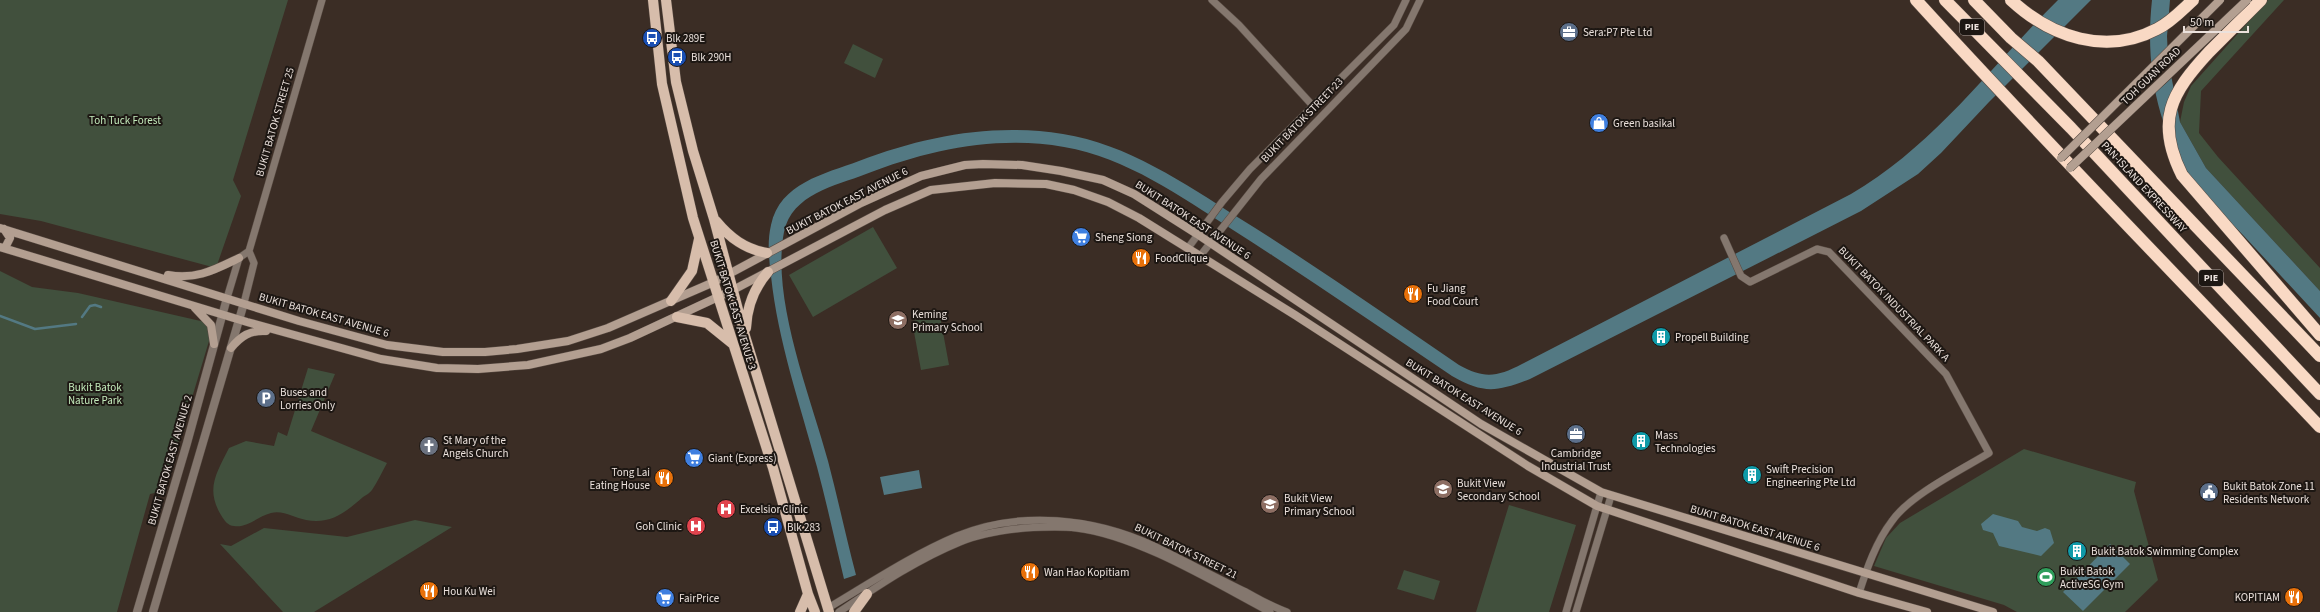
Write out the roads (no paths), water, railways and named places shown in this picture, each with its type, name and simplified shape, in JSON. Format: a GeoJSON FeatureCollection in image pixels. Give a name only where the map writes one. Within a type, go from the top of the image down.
{"type":"FeatureCollection","features":[{"type":"Feature","properties":{"kind":"highway"},"geometry":{"type":"LineString","coordinates":[[1916,0],[2070,168],[2165,262],[2320,427]]}},
{"type":"Feature","properties":{"kind":"highway","name":"PAN-ISLAND EXPRESSWAY"},"geometry":{"type":"LineString","coordinates":[[1945,0],[2071,128],[2320,394]]}},
{"type":"Feature","properties":{"kind":"highway","name":"PAN-ISLAND EXPRESSWAY"},"geometry":{"type":"LineString","coordinates":[[1974,0],[2011,38],[2038,61],[2320,356]]}},
{"type":"Feature","properties":{"kind":"highway"},"geometry":{"type":"LineString","coordinates":[[2011,0],[2028,15],[2048,28],[2071,37],[2103,42],[2130,39],[2158,29],[2193,0]]}},
{"type":"Feature","properties":{"kind":"highway"},"geometry":{"type":"LineString","coordinates":[[2261,0],[2185,78],[2173,100],[2168,124],[2172,156],[2182,175],[2320,335]]}},
{"type":"Feature","properties":{"kind":"main road","name":"BUKIT BATOK EAST AVENUE 3"},"geometry":{"type":"LineString","coordinates":[[653,0],[666,104],[700,237],[718,297],[735,345],[745,384],[773,468],[808,594],[815,612]]}},
{"type":"Feature","properties":{"kind":"main road","name":"BUKIT BATOK EAST AVENUE 3"},"geometry":{"type":"LineString","coordinates":[[666,0],[676,82],[693,151],[714,219],[745,336],[826,611]]}},
{"type":"Feature","properties":{"kind":"main road","name":"TOH GUAN ROAD"},"geometry":{"type":"LineString","coordinates":[[2061,158],[2220,0]]}},
{"type":"Feature","properties":{"kind":"main road","name":"TOH GUAN ROAD"},"geometry":{"type":"LineString","coordinates":[[2070,168],[2246,0]]}},
{"type":"Feature","properties":{"kind":"main road","name":"BUKIT BATOK EAST AVENUE 6"},"geometry":{"type":"LineString","coordinates":[[2,228],[227,298],[386,345],[443,352],[485,352],[517,349],[568,341],[608,328],[714,282],[861,203],[921,176],[965,165],[983,164],[1022,165],[1103,180],[1134,194],[1210,242],[1481,424],[1601,492],[1993,612]]}},
{"type":"Feature","properties":{"kind":"main road","name":"BUKIT BATOK EAST AVENUE 6"},"geometry":{"type":"LineString","coordinates":[[2,247],[239,320],[381,359],[437,368],[478,369],[528,365],[601,349],[677,317],[733,290],[885,210],[931,190],[995,184],[1046,184],[1074,190],[1108,202],[1188,248],[1528,466],[1597,506],[1859,592],[1927,612]]}},
{"type":"Feature","properties":{"kind":"main road"},"geometry":{"type":"LineString","coordinates":[[714,219],[734,240],[749,248],[768,253]]}},
{"type":"Feature","properties":{"kind":"main road"},"geometry":{"type":"LineString","coordinates":[[2,228],[10,238],[2,247]]}},
{"type":"Feature","properties":{"kind":"main road"},"geometry":{"type":"LineString","coordinates":[[671,301],[692,271],[700,237]]}},
{"type":"Feature","properties":{"kind":"main road"},"geometry":{"type":"LineString","coordinates":[[156,276],[160,274],[185,278],[214,270],[239,258]]}},
{"type":"Feature","properties":{"kind":"main road"},"geometry":{"type":"LineString","coordinates":[[745,336],[746,318],[751,298],[757,285],[769,271]]}},
{"type":"Feature","properties":{"kind":"main road"},"geometry":{"type":"LineString","coordinates":[[190,304],[203,315],[211,325],[214,344]]}},
{"type":"Feature","properties":{"kind":"main road"},"geometry":{"type":"LineString","coordinates":[[677,317],[707,323],[735,345]]}},
{"type":"Feature","properties":{"kind":"main road"},"geometry":{"type":"LineString","coordinates":[[231,348],[240,337],[249,332],[277,331]]}},
{"type":"Feature","properties":{"kind":"main road"},"geometry":{"type":"LineString","coordinates":[[800,612],[808,594]]}},
{"type":"Feature","properties":{"kind":"main road"},"geometry":{"type":"LineString","coordinates":[[854,612],[867,594]]}},
{"type":"Feature","properties":{"kind":"street","name":"BUKIT BATOK STREET 25"},"geometry":{"type":"LineString","coordinates":[[239,320],[254,263],[249,251],[322,0]]}},
{"type":"Feature","properties":{"kind":"street"},"geometry":{"type":"LineString","coordinates":[[1212,0],[1239,26],[1313,106]]}},
{"type":"Feature","properties":{"kind":"street","name":"BUKIT BATOK STREET 23"},"geometry":{"type":"LineString","coordinates":[[1188,248],[1210,217],[1250,169],[1394,25],[1406,0]]}},
{"type":"Feature","properties":{"kind":"street","name":"BUKIT BATOK STREET 23"},"geometry":{"type":"LineString","coordinates":[[1200,256],[1235,210],[1313,124],[1406,29],[1420,0]]}},
{"type":"Feature","properties":{"kind":"street","name":"BUKIT BATOK INDUSTRIAL PARK A"},"geometry":{"type":"LineString","coordinates":[[1724,238],[1740,274],[1747,281],[1752,282],[1817,249],[1829,252],[1946,374],[1989,453],[1924,493],[1900,511],[1881,538],[1866,574]]}},
{"type":"Feature","properties":{"kind":"street"},"geometry":{"type":"LineString","coordinates":[[223,315],[239,258],[249,251]]}},
{"type":"Feature","properties":{"kind":"street","name":"BUKIT BATOK EAST AVENUE 2"},"geometry":{"type":"LineString","coordinates":[[137,612],[223,315]]}},
{"type":"Feature","properties":{"kind":"street"},"geometry":{"type":"LineString","coordinates":[[153,612],[239,320]]}},
{"type":"Feature","properties":{"kind":"street"},"geometry":{"type":"LineString","coordinates":[[184,454],[199,457]]}},
{"type":"Feature","properties":{"kind":"street"},"geometry":{"type":"LineString","coordinates":[[1566,612],[1601,492]]}},
{"type":"Feature","properties":{"kind":"street"},"geometry":{"type":"LineString","coordinates":[[1576,612],[1611,496]]}},
{"type":"Feature","properties":{"kind":"street","name":"BUKIT BATOK STREET 21"},"geometry":{"type":"LineString","coordinates":[[826,611],[923,552],[959,535],[1008,524],[1057,521],[1077,522],[1124,533],[1179,558],[1287,612]]}},
{"type":"Feature","properties":{"kind":"street","name":"BUKIT BATOK STREET 21"},"geometry":{"type":"LineString","coordinates":[[839,612],[926,557],[961,541],[1015,529],[1076,528],[1122,539],[1270,612]]}},
{"type":"Feature","properties":{"kind":"street"},"geometry":{"type":"LineString","coordinates":[[1859,592],[1866,574]]}},
{"type":"Feature","properties":{"kind":"water"},"geometry":{"type":"Polygon","coordinates":[[[2058,0],[2091,0],[1989,102],[1941,153],[1918,174],[1861,211],[1530,379],[1499,389],[1473,386],[1452,376],[1193,204],[1131,169],[1087,152],[1039,144],[988,144],[963,147],[890,165],[816,193],[805,200],[796,209],[789,219],[784,232],[781,258],[783,287],[787,316],[794,347],[828,461],[856,575],[844,579],[821,481],[784,349],[774,301],[769,257],[770,231],[776,211],[784,199],[805,182],[884,152],[960,134],[985,131],[1037,131],[1087,139],[1110,146],[1176,179],[1267,235],[1459,365],[1476,373],[1490,375],[1498,374],[1522,364],[1851,194],[1881,175],[1909,153],[1935,129],[2058,0]]]}},
{"type":"Feature","properties":{"kind":"water"},"geometry":{"type":"Polygon","coordinates":[[[2152,0],[2170,0],[2167,36],[2168,59],[2180,122],[2206,168],[2320,291],[2320,318],[2207,198],[2182,164],[2171,142],[2156,96],[2150,49],[2152,0]]]}},
{"type":"Feature","properties":{"kind":"water"},"geometry":{"type":"Polygon","coordinates":[[[919,470],[922,488],[884,495],[880,477],[919,470]]]}},
{"type":"Feature","properties":{"kind":"water"},"geometry":{"type":"Polygon","coordinates":[[[1993,514],[2018,521],[2022,527],[2037,531],[2045,528],[2050,530],[2054,543],[2041,556],[1999,546],[1993,533],[1983,530],[1981,524],[1993,514]]]}},
{"type":"Feature","properties":{"kind":"water"},"geometry":{"type":"Polygon","coordinates":[[[2110,544],[2130,564],[2083,611],[2063,592],[2110,544]]]}},
{"type":"Feature","properties":{"kind":"waterway"},"geometry":{"type":"LineString","coordinates":[[82,317],[90,306],[95,305],[101,307]]}},
{"type":"Feature","properties":{"kind":"waterway"},"geometry":{"type":"LineString","coordinates":[[0,316],[35,329],[76,324]]}},
{"type":"Feature","properties":{"kind":"place","name":"Sera:P7 Pte Ltd"},"geometry":{"type":"Point","coordinates":[1569,32]}},
{"type":"Feature","properties":{"kind":"place","name":"Blk 289E"},"geometry":{"type":"Point","coordinates":[652,38]}},
{"type":"Feature","properties":{"kind":"place","name":"Blk 290H"},"geometry":{"type":"Point","coordinates":[677,57]}},
{"type":"Feature","properties":{"kind":"place","name":"Green basikal"},"geometry":{"type":"Point","coordinates":[1599,123]}},
{"type":"Feature","properties":{"kind":"place","name":"Sheng Siong"},"geometry":{"type":"Point","coordinates":[1081,237]}},
{"type":"Feature","properties":{"kind":"place","name":"FoodClique"},"geometry":{"type":"Point","coordinates":[1141,258]}},
{"type":"Feature","properties":{"kind":"place","name":"Fu Jiang Food Court"},"geometry":{"type":"Point","coordinates":[1413,294]}},
{"type":"Feature","properties":{"kind":"place","name":"Keming Primary School"},"geometry":{"type":"Point","coordinates":[898,320]}},
{"type":"Feature","properties":{"kind":"place","name":"Propell Building"},"geometry":{"type":"Point","coordinates":[1661,337]}},
{"type":"Feature","properties":{"kind":"place","name":"Buses and Lorries Only"},"geometry":{"type":"Point","coordinates":[266,398]}},
{"type":"Feature","properties":{"kind":"place","name":"Cambridge Industrial Trust"},"geometry":{"type":"Point","coordinates":[1576,434]}},
{"type":"Feature","properties":{"kind":"place","name":"Mass Technologies"},"geometry":{"type":"Point","coordinates":[1641,441]}},
{"type":"Feature","properties":{"kind":"place","name":"St Mary of the Angels Church"},"geometry":{"type":"Point","coordinates":[429,446]}},
{"type":"Feature","properties":{"kind":"place","name":"Giant (Express)"},"geometry":{"type":"Point","coordinates":[694,458]}},
{"type":"Feature","properties":{"kind":"place","name":"Swift Precision Engineering Pte Ltd"},"geometry":{"type":"Point","coordinates":[1752,475]}},
{"type":"Feature","properties":{"kind":"place","name":"Tong Lai Eating House"},"geometry":{"type":"Point","coordinates":[664,478]}},
{"type":"Feature","properties":{"kind":"place","name":"Bukit View Secondary School"},"geometry":{"type":"Point","coordinates":[1443,489]}},
{"type":"Feature","properties":{"kind":"place","name":"Bukit Batok Zone 11 Residents Network"},"geometry":{"type":"Point","coordinates":[2209,492]}},
{"type":"Feature","properties":{"kind":"place","name":"Bukit View Primary School"},"geometry":{"type":"Point","coordinates":[1270,504]}},
{"type":"Feature","properties":{"kind":"place","name":"Excelsior Clinic"},"geometry":{"type":"Point","coordinates":[726,509]}},
{"type":"Feature","properties":{"kind":"place","name":"Goh Clinic"},"geometry":{"type":"Point","coordinates":[696,526]}},
{"type":"Feature","properties":{"kind":"place","name":"Blk 283"},"geometry":{"type":"Point","coordinates":[773,527]}},
{"type":"Feature","properties":{"kind":"place","name":"Bukit Batok Swimming Complex"},"geometry":{"type":"Point","coordinates":[2077,551]}},
{"type":"Feature","properties":{"kind":"place","name":"Wan Hao Kopitiam"},"geometry":{"type":"Point","coordinates":[1030,572]}},
{"type":"Feature","properties":{"kind":"place","name":"Bukit Batok ActiveSG Gym"},"geometry":{"type":"Point","coordinates":[2046,577]}},
{"type":"Feature","properties":{"kind":"place","name":"Hou Ku Wei"},"geometry":{"type":"Point","coordinates":[429,591]}},
{"type":"Feature","properties":{"kind":"place","name":"KOPITIAM"},"geometry":{"type":"Point","coordinates":[2294,597]}},
{"type":"Feature","properties":{"kind":"place","name":"FairPrice"},"geometry":{"type":"Point","coordinates":[665,598]}},
{"type":"Feature","properties":{"kind":"park label","name":"Toh Tuck Forest"},"geometry":{"type":"Point","coordinates":[125,120]}},
{"type":"Feature","properties":{"kind":"park label","name":"Bukit Batok Nature Park"},"geometry":{"type":"Point","coordinates":[95,393]}}]}
